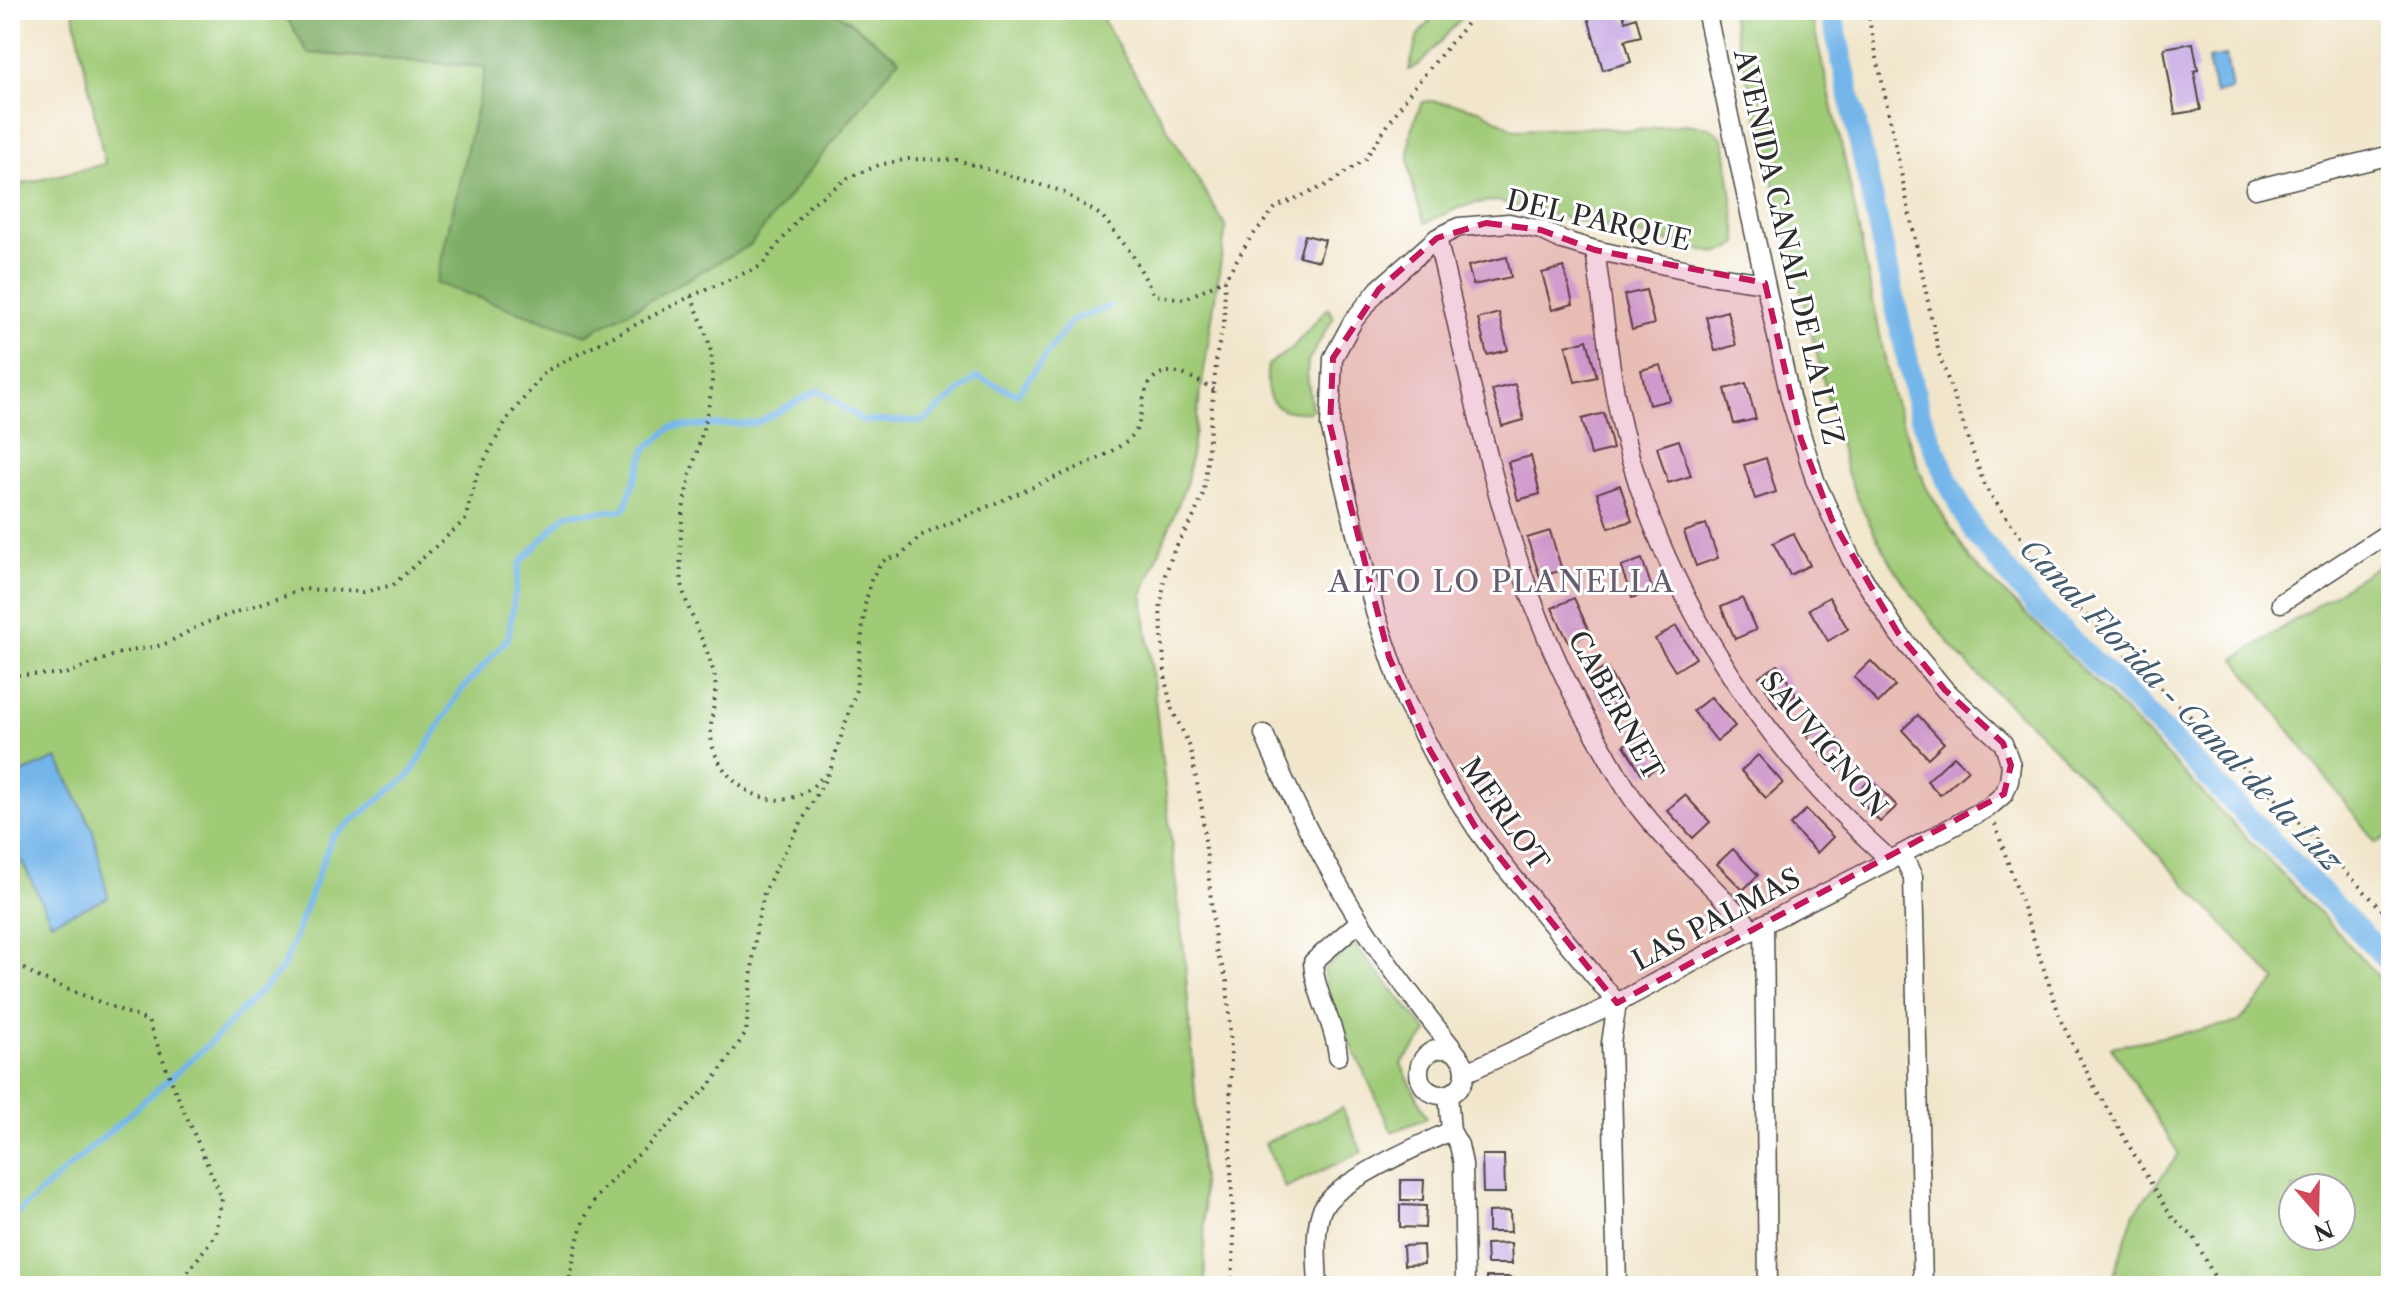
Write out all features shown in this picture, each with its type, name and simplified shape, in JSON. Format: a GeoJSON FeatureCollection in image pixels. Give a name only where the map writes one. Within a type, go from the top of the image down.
{"type":"FeatureCollection","features":[{"type":"Feature","properties":{"kind":"street","name":"AVENIDA CANAL DE LA LUZ"},"geometry":{"type":"LineString","coordinates":[[1706,10],[1801,439],[1832,520],[1873,597],[1921,662],[1972,717],[2003,743],[2011,765],[2009,781],[2004,794],[1989,807]]}},
{"type":"Feature","properties":{"kind":"street"},"geometry":{"type":"LineString","coordinates":[[2255,189],[2391,155]]}},
{"type":"Feature","properties":{"kind":"street","name":"DEL PARQUE"},"geometry":{"type":"LineString","coordinates":[[1333,358],[1353,321],[1379,289],[1437,238],[1459,227],[1509,223],[1541,230],[1595,250],[1716,276],[1765,283]]}},
{"type":"Feature","properties":{"kind":"street","name":"CABERNET"},"geometry":{"type":"LineString","coordinates":[[1437,238],[1496,492],[1526,587],[1550,646],[1590,727],[1644,814],[1758,927]]}},
{"type":"Feature","properties":{"kind":"street","name":"SAUVIGNON"},"geometry":{"type":"LineString","coordinates":[[1595,250],[1616,394],[1628,445],[1657,531],[1683,590],[1727,669],[1765,724],[1808,776],[1896,857],[1913,877],[1923,1286]]}},
{"type":"Feature","properties":{"kind":"street","name":"MERLOT"},"geometry":{"type":"LineString","coordinates":[[1333,358],[1330,425],[1375,612],[1406,702],[1450,787],[1476,828],[1617,1003]]}},
{"type":"Feature","properties":{"kind":"street"},"geometry":{"type":"LineString","coordinates":[[2281,603],[2391,531]]}},
{"type":"Feature","properties":{"kind":"street"},"geometry":{"type":"LineString","coordinates":[[1264,734],[1307,829],[1360,921],[1457,1054],[1465,1066],[1465,1073]]}},
{"type":"Feature","properties":{"kind":"street","name":"LAS PALMAS"},"geometry":{"type":"LineString","coordinates":[[1448,1094],[1460,1087],[1465,1073],[1617,1003],[1989,807]]}},
{"type":"Feature","properties":{"kind":"street"},"geometry":{"type":"LineString","coordinates":[[1338,1056],[1337,1043],[1314,980],[1313,962],[1360,921]]}},
{"type":"Feature","properties":{"kind":"street"},"geometry":{"type":"LineString","coordinates":[[1758,927],[1768,1286]]}},
{"type":"Feature","properties":{"kind":"street"},"geometry":{"type":"LineString","coordinates":[[1617,1003],[1611,1043],[1617,1286]]}},
{"type":"Feature","properties":{"kind":"street"},"geometry":{"type":"LineString","coordinates":[[1457,1054],[1443,1049],[1429,1053],[1420,1064],[1420,1078],[1427,1090],[1448,1094],[1451,1131],[1459,1145],[1463,1164],[1465,1286]]}},
{"type":"Feature","properties":{"kind":"street"},"geometry":{"type":"LineString","coordinates":[[1318,1286],[1320,1214],[1330,1197],[1354,1181],[1451,1131]]}},
{"type":"Feature","properties":{"kind":"path"},"geometry":{"type":"LineString","coordinates":[[1232,1286],[1234,1226],[1227,980],[1216,950],[1202,809],[1190,747],[1172,709],[1166,684],[1160,609],[1165,575],[1175,548],[1204,492],[1217,353],[1224,322],[1225,279],[1249,240],[1276,207],[1329,184],[1365,159],[1410,92],[1478,10]]}},
{"type":"Feature","properties":{"kind":"path"},"geometry":{"type":"LineString","coordinates":[[1867,10],[1939,354],[1985,487],[2056,587],[2279,802],[2391,919]]}},
{"type":"Feature","properties":{"kind":"path"},"geometry":{"type":"LineString","coordinates":[[10,675],[65,674],[120,653],[163,645],[205,623],[303,589],[364,592],[393,585],[465,520],[477,474],[507,419],[546,371],[691,296],[761,266],[810,205],[848,178],[879,165],[909,159],[957,160],[1061,191],[1102,216],[1132,254],[1154,295],[1185,299],[1225,279]]}},
{"type":"Feature","properties":{"kind":"path"},"geometry":{"type":"LineString","coordinates":[[691,296],[708,340],[712,360],[710,398],[684,502],[681,573],[685,594],[714,673],[717,693],[711,734],[716,755],[726,773],[741,787],[759,797],[781,799],[801,795],[830,771]]}},
{"type":"Feature","properties":{"kind":"path"},"geometry":{"type":"LineString","coordinates":[[568,1286],[588,1208],[603,1189],[710,1085],[746,1033],[756,929],[764,894],[830,771],[856,690],[865,605],[871,580],[880,564],[886,559],[901,556],[920,536],[1100,458],[1125,441],[1136,432],[1150,379],[1165,372],[1185,373],[1214,390]]}},
{"type":"Feature","properties":{"kind":"path"},"geometry":{"type":"LineString","coordinates":[[1989,807],[2062,1023],[2094,1086],[2155,1190],[2173,1219],[2194,1237],[2219,1286]]}},
{"type":"Feature","properties":{"kind":"path"},"geometry":{"type":"LineString","coordinates":[[10,961],[42,979],[148,1021],[222,1198],[216,1234],[177,1286]]}},
{"type":"Feature","properties":{"kind":"highlighted area"},"geometry":{"type":"Polygon","coordinates":[[[1486,223],[1541,230],[1595,250],[1765,283],[1801,439],[1832,520],[1898,633],[1945,690],[2003,743],[2011,765],[2004,794],[1617,1003],[1476,828],[1427,745],[1389,657],[1330,425],[1333,358],[1379,289],[1437,238],[1486,223]]]}},
{"type":"Feature","properties":{"kind":"green space"},"geometry":{"type":"Polygon","coordinates":[[[73,10],[1104,10],[1103,20],[1226,227],[1187,481],[1143,594],[1185,962],[1204,1209],[1205,1286],[10,1286],[10,187],[105,164],[73,10]]]}},
{"type":"Feature","properties":{"kind":"green space"},"geometry":{"type":"Polygon","coordinates":[[[282,10],[834,10],[899,59],[750,245],[586,335],[436,283],[486,67],[308,53],[282,10]]]}},
{"type":"Feature","properties":{"kind":"green space"},"geometry":{"type":"Polygon","coordinates":[[[1439,10],[1469,10],[1421,63],[1409,70],[1418,35],[1439,10]]]}},
{"type":"Feature","properties":{"kind":"green space"},"geometry":{"type":"Polygon","coordinates":[[[1730,10],[1810,10],[1843,152],[1892,394],[1926,487],[1971,561],[2085,672],[2391,990],[2391,1286],[2110,1286],[2134,1213],[2179,1154],[2111,1047],[2239,1022],[2276,981],[2038,731],[1984,682],[1936,627],[1885,553],[1846,470],[1730,10]]]}},
{"type":"Feature","properties":{"kind":"green space"},"geometry":{"type":"Polygon","coordinates":[[[1423,102],[1482,111],[1515,130],[1595,127],[1630,131],[1684,124],[1709,127],[1722,137],[1725,145],[1738,243],[1731,249],[1715,253],[1496,201],[1475,203],[1425,223],[1411,177],[1409,147],[1411,132],[1423,102]]]}},
{"type":"Feature","properties":{"kind":"green space"},"geometry":{"type":"Polygon","coordinates":[[[1328,308],[1334,317],[1308,361],[1312,409],[1296,412],[1278,407],[1267,387],[1268,365],[1293,347],[1328,308]]]}},
{"type":"Feature","properties":{"kind":"green space"},"geometry":{"type":"Polygon","coordinates":[[[2391,557],[2391,835],[2376,843],[2235,659],[2391,557]]]}},
{"type":"Feature","properties":{"kind":"green space"},"geometry":{"type":"Polygon","coordinates":[[[1354,944],[1428,1032],[1401,1064],[1427,1118],[1392,1132],[1326,990],[1324,969],[1354,944]]]}},
{"type":"Feature","properties":{"kind":"green space"},"geometry":{"type":"Polygon","coordinates":[[[1342,1108],[1362,1152],[1285,1188],[1265,1143],[1342,1108]]]}},
{"type":"Feature","properties":{"kind":"water"},"geometry":{"type":"Polygon","coordinates":[[[2226,56],[2232,90],[2215,94],[2208,59],[2226,56]]]}},
{"type":"Feature","properties":{"kind":"water"},"geometry":{"type":"Polygon","coordinates":[[[57,758],[93,830],[108,898],[51,922],[10,836],[10,778],[57,758]]]}},
{"type":"Feature","properties":{"kind":"building"},"geometry":{"type":"Polygon","coordinates":[[[1586,10],[1622,10],[1625,21],[1636,17],[1641,36],[1625,40],[1631,62],[1603,70],[1586,10]]]}},
{"type":"Feature","properties":{"kind":"building"},"geometry":{"type":"Polygon","coordinates":[[[2193,43],[2201,110],[2175,114],[2164,48],[2193,43]]]}},
{"type":"Feature","properties":{"kind":"building"},"geometry":{"type":"Polygon","coordinates":[[[1305,235],[1325,240],[1319,261],[1299,256],[1305,235]]]}},
{"type":"Feature","properties":{"kind":"building"},"geometry":{"type":"Polygon","coordinates":[[[1507,257],[1511,277],[1473,285],[1468,266],[1507,257]]]}},
{"type":"Feature","properties":{"kind":"building"},"geometry":{"type":"Polygon","coordinates":[[[1564,267],[1573,304],[1552,310],[1542,273],[1564,267]]]}},
{"type":"Feature","properties":{"kind":"building"},"geometry":{"type":"Polygon","coordinates":[[[1646,290],[1654,324],[1632,330],[1624,295],[1646,290]]]}},
{"type":"Feature","properties":{"kind":"building"},"geometry":{"type":"Polygon","coordinates":[[[1727,311],[1736,345],[1715,351],[1706,317],[1727,311]]]}},
{"type":"Feature","properties":{"kind":"building"},"geometry":{"type":"Polygon","coordinates":[[[1499,313],[1508,350],[1487,355],[1478,319],[1499,313]]]}},
{"type":"Feature","properties":{"kind":"building"},"geometry":{"type":"Polygon","coordinates":[[[1587,340],[1597,377],[1575,382],[1566,346],[1587,340]]]}},
{"type":"Feature","properties":{"kind":"building"},"geometry":{"type":"Polygon","coordinates":[[[1661,365],[1670,400],[1649,405],[1641,370],[1661,365]]]}},
{"type":"Feature","properties":{"kind":"building"},"geometry":{"type":"Polygon","coordinates":[[[1746,383],[1756,419],[1734,424],[1725,389],[1746,383]]]}},
{"type":"Feature","properties":{"kind":"building"},"geometry":{"type":"Polygon","coordinates":[[[1515,384],[1524,420],[1502,426],[1492,390],[1515,384]]]}},
{"type":"Feature","properties":{"kind":"building"},"geometry":{"type":"Polygon","coordinates":[[[1604,413],[1613,449],[1591,455],[1582,419],[1604,413]]]}},
{"type":"Feature","properties":{"kind":"building"},"geometry":{"type":"Polygon","coordinates":[[[1679,440],[1691,476],[1668,483],[1657,447],[1679,440]]]}},
{"type":"Feature","properties":{"kind":"building"},"geometry":{"type":"Polygon","coordinates":[[[1531,456],[1540,494],[1518,500],[1508,462],[1531,456]]]}},
{"type":"Feature","properties":{"kind":"building"},"geometry":{"type":"Polygon","coordinates":[[[1766,458],[1776,492],[1755,499],[1744,465],[1766,458]]]}},
{"type":"Feature","properties":{"kind":"building"},"geometry":{"type":"Polygon","coordinates":[[[1620,485],[1632,521],[1609,528],[1597,493],[1620,485]]]}},
{"type":"Feature","properties":{"kind":"building"},"geometry":{"type":"Polygon","coordinates":[[[1706,524],[1718,558],[1696,566],[1684,532],[1706,524]]]}},
{"type":"Feature","properties":{"kind":"building"},"geometry":{"type":"Polygon","coordinates":[[[1550,531],[1562,570],[1540,577],[1527,538],[1550,531]]]}},
{"type":"Feature","properties":{"kind":"building"},"geometry":{"type":"Polygon","coordinates":[[[1793,533],[1810,565],[1790,575],[1773,543],[1793,533]]]}},
{"type":"Feature","properties":{"kind":"building"},"geometry":{"type":"Polygon","coordinates":[[[1642,559],[1653,591],[1632,598],[1621,567],[1642,559]]]}},
{"type":"Feature","properties":{"kind":"building"},"geometry":{"type":"Polygon","coordinates":[[[1829,597],[1848,629],[1828,641],[1809,609],[1829,597]]]}},
{"type":"Feature","properties":{"kind":"building"},"geometry":{"type":"Polygon","coordinates":[[[1574,598],[1590,633],[1569,643],[1552,608],[1574,598]]]}},
{"type":"Feature","properties":{"kind":"building"},"geometry":{"type":"Polygon","coordinates":[[[1742,598],[1756,630],[1735,639],[1721,607],[1742,598]]]}},
{"type":"Feature","properties":{"kind":"building"},"geometry":{"type":"Polygon","coordinates":[[[1676,626],[1696,658],[1675,671],[1655,639],[1676,626]]]}},
{"type":"Feature","properties":{"kind":"building"},"geometry":{"type":"Polygon","coordinates":[[[1871,661],[1895,686],[1878,703],[1854,677],[1871,661]]]}},
{"type":"Feature","properties":{"kind":"building"},"geometry":{"type":"Polygon","coordinates":[[[1778,665],[1796,695],[1777,707],[1759,676],[1778,665]]]}},
{"type":"Feature","properties":{"kind":"building"},"geometry":{"type":"Polygon","coordinates":[[[1606,667],[1625,699],[1606,710],[1587,679],[1606,667]]]}},
{"type":"Feature","properties":{"kind":"building"},"geometry":{"type":"Polygon","coordinates":[[[1711,697],[1735,726],[1717,741],[1693,711],[1711,697]]]}},
{"type":"Feature","properties":{"kind":"building"},"geometry":{"type":"Polygon","coordinates":[[[1918,715],[1944,743],[1928,758],[1902,730],[1918,715]]]}},
{"type":"Feature","properties":{"kind":"building"},"geometry":{"type":"Polygon","coordinates":[[[1825,723],[1846,752],[1829,765],[1807,736],[1825,723]]]}},
{"type":"Feature","properties":{"kind":"building"},"geometry":{"type":"Polygon","coordinates":[[[1644,733],[1663,764],[1643,776],[1624,745],[1644,733]]]}},
{"type":"Feature","properties":{"kind":"building"},"geometry":{"type":"Polygon","coordinates":[[[1758,755],[1783,783],[1766,798],[1741,771],[1758,755]]]}},
{"type":"Feature","properties":{"kind":"building"},"geometry":{"type":"Polygon","coordinates":[[[1954,756],[1968,770],[1940,795],[1927,781],[1954,756]]]}},
{"type":"Feature","properties":{"kind":"building"},"geometry":{"type":"Polygon","coordinates":[[[1871,779],[1897,806],[1880,822],[1855,795],[1871,779]]]}},
{"type":"Feature","properties":{"kind":"building"},"geometry":{"type":"Polygon","coordinates":[[[1685,795],[1710,822],[1693,838],[1667,810],[1685,795]]]}},
{"type":"Feature","properties":{"kind":"building"},"geometry":{"type":"Polygon","coordinates":[[[1806,810],[1833,837],[1817,853],[1790,825],[1806,810]]]}},
{"type":"Feature","properties":{"kind":"building"},"geometry":{"type":"Polygon","coordinates":[[[1733,849],[1758,875],[1743,890],[1717,864],[1733,849]]]}},
{"type":"Feature","properties":{"kind":"building"},"geometry":{"type":"Polygon","coordinates":[[[1482,1155],[1504,1155],[1505,1193],[1483,1193],[1482,1155]]]}},
{"type":"Feature","properties":{"kind":"building"},"geometry":{"type":"Polygon","coordinates":[[[1401,1180],[1424,1180],[1423,1200],[1401,1200],[1401,1180]]]}},
{"type":"Feature","properties":{"kind":"building"},"geometry":{"type":"Polygon","coordinates":[[[1400,1205],[1426,1206],[1425,1228],[1400,1227],[1400,1205]]]}},
{"type":"Feature","properties":{"kind":"building"},"geometry":{"type":"Polygon","coordinates":[[[1510,1211],[1511,1232],[1488,1232],[1488,1212],[1510,1211]]]}},
{"type":"Feature","properties":{"kind":"building"},"geometry":{"type":"Polygon","coordinates":[[[1511,1243],[1512,1264],[1487,1264],[1486,1244],[1511,1243]]]}},
{"type":"Feature","properties":{"kind":"building"},"geometry":{"type":"Polygon","coordinates":[[[1423,1245],[1424,1264],[1404,1265],[1403,1246],[1423,1245]]]}},
{"type":"Feature","properties":{"kind":"building"},"geometry":{"type":"Polygon","coordinates":[[[1486,1277],[1510,1277],[1510,1286],[1486,1286],[1486,1277]]]}},
{"type":"Feature","properties":{"kind":"waterway","name":"Canal Florida - Canal de la Luz"},"geometry":{"type":"LineString","coordinates":[[1831,10],[1919,412],[1952,490],[1975,533],[2033,603],[2113,680],[2391,963]]}},
{"type":"Feature","properties":{"kind":"waterway"},"geometry":{"type":"LineString","coordinates":[[10,1219],[210,1043],[283,968],[332,837],[410,775],[459,693],[508,638],[520,563],[566,514],[624,510],[646,449],[672,427],[757,423],[819,390],[863,421],[924,421],[977,377],[1017,394],[1072,320],[1109,307]]}},
{"type":"Feature","properties":{"kind":"district","name":"ALTO LO PLANELLA"},"geometry":{"type":"Point","coordinates":[1502,582]}}]}
